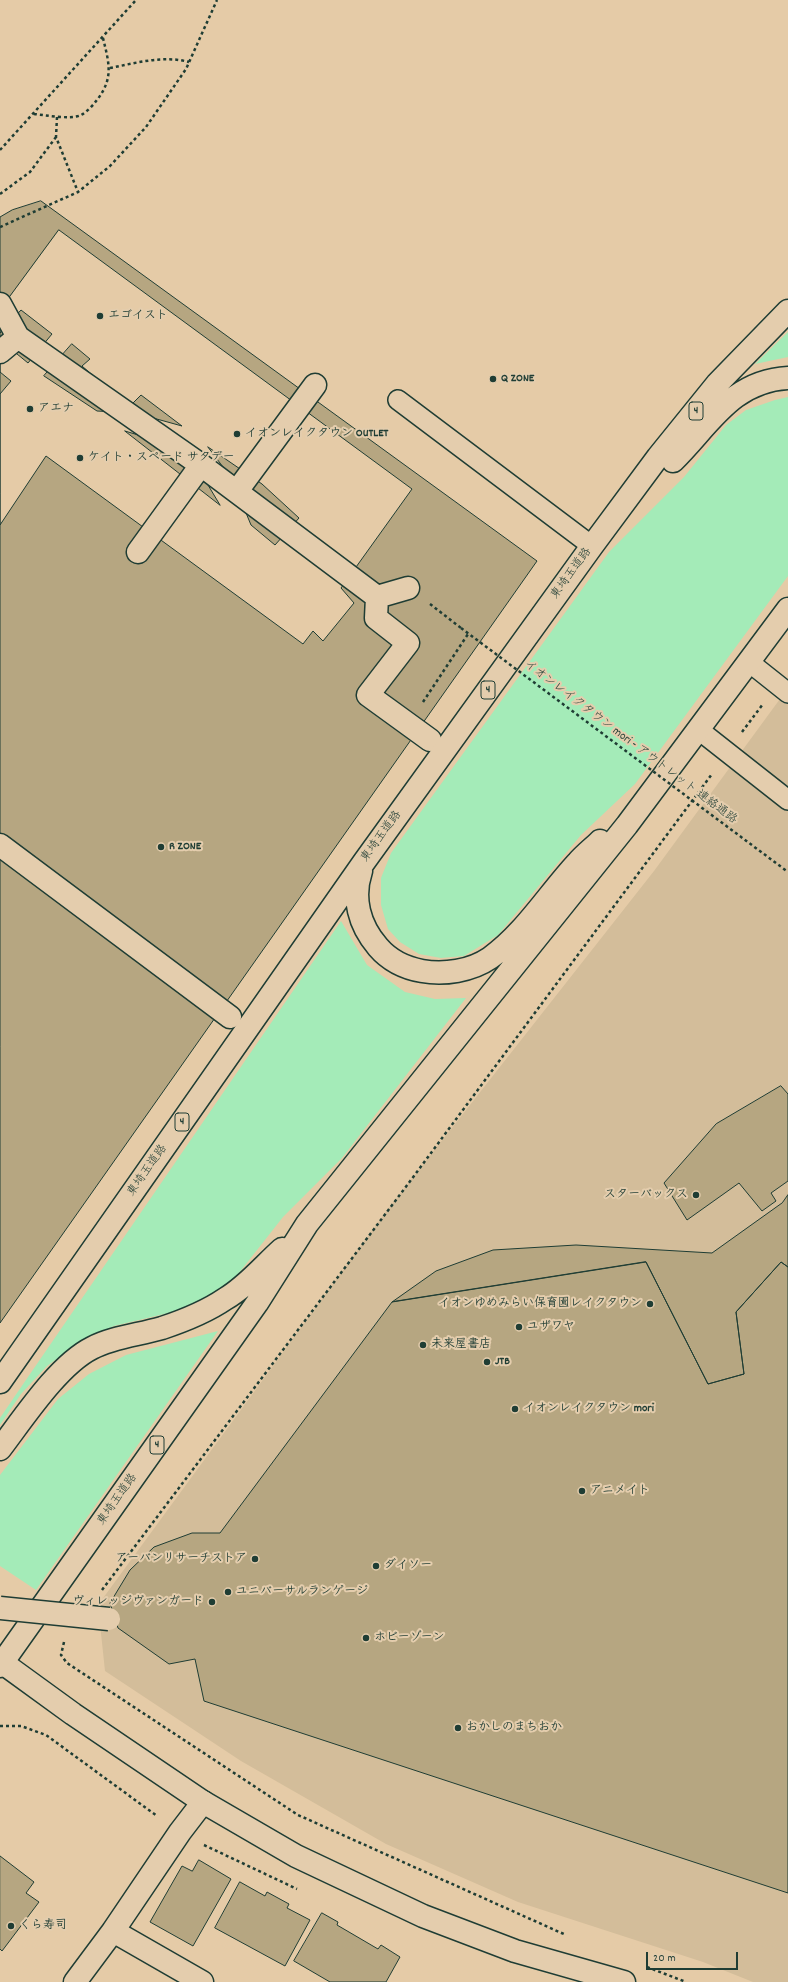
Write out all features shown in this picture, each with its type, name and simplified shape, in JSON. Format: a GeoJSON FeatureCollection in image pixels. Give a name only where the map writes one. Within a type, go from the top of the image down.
{"type":"FeatureCollection","features":[{"type":"Feature","properties":{"kind":"main road"},"geometry":{"type":"LineString","coordinates":[[0,304],[18,337],[237,491],[377,597]]}},
{"type":"Feature","properties":{"kind":"main road","name":"東埼玉道路"},"geometry":{"type":"LineString","coordinates":[[0,1382],[364,862],[592,546],[658,457],[717,384],[788,311]]}},
{"type":"Feature","properties":{"kind":"main road"},"geometry":{"type":"LineString","coordinates":[[0,352],[18,337]]}},
{"type":"Feature","properties":{"kind":"main road","name":"4"},"geometry":{"type":"LineString","coordinates":[[613,518],[678,456],[719,409],[740,393],[762,383],[788,378]]}},
{"type":"Feature","properties":{"kind":"main road"},"geometry":{"type":"LineString","coordinates":[[237,491],[315,385]]}},
{"type":"Feature","properties":{"kind":"main road"},"geometry":{"type":"LineString","coordinates":[[138,552],[201,465]]}},
{"type":"Feature","properties":{"kind":"main road"},"geometry":{"type":"LineString","coordinates":[[377,597],[408,588]]}},
{"type":"Feature","properties":{"kind":"main road"},"geometry":{"type":"LineString","coordinates":[[377,597],[376,618],[408,643],[368,695],[430,740]]}},
{"type":"Feature","properties":{"kind":"main road","name":"東埼玉道路"},"geometry":{"type":"LineString","coordinates":[[1,1663],[257,1303],[307,1224],[627,825],[788,609]]}},
{"type":"Feature","properties":{"kind":"main road","name":"4"},"geometry":{"type":"LineString","coordinates":[[364,862],[357,884],[356,896],[360,915],[366,932],[379,948],[399,964],[410,969],[431,973],[450,972],[466,969],[489,959],[494,955],[524,926],[578,862],[602,840],[627,825]]}},
{"type":"Feature","properties":{"kind":"main road"},"geometry":{"type":"LineString","coordinates":[[0,845],[230,1017]]}},
{"type":"Feature","properties":{"kind":"main road","name":"4"},"geometry":{"type":"LineString","coordinates":[[0,1449],[44,1390],[69,1365],[91,1348],[116,1339],[162,1328],[197,1314],[226,1299],[307,1224]]}},
{"type":"Feature","properties":{"kind":"main road"},"geometry":{"type":"LineString","coordinates":[[0,1608],[109,1619]]}},
{"type":"Feature","properties":{"kind":"main road"},"geometry":{"type":"LineString","coordinates":[[1,1663],[203,1802],[296,1856],[423,1916],[515,1951],[624,1982]]}},
{"type":"Feature","properties":{"kind":"main road"},"geometry":{"type":"LineString","coordinates":[[75,1982],[114,1931],[180,1832],[203,1802]]}},
{"type":"Feature","properties":{"kind":"main road"},"geometry":{"type":"LineString","coordinates":[[114,1931],[202,1982]]}},
{"type":"Feature","properties":{"kind":"lane"},"geometry":{"type":"LineString","coordinates":[[398,400],[592,546]]}},
{"type":"Feature","properties":{"kind":"lane"},"geometry":{"type":"LineString","coordinates":[[749,662],[783,689]]}},
{"type":"Feature","properties":{"kind":"lane"},"geometry":{"type":"LineString","coordinates":[[699,730],[788,800]]}},
{"type":"Feature","properties":{"kind":"path"},"geometry":{"type":"LineString","coordinates":[[0,150],[136,0]]}},
{"type":"Feature","properties":{"kind":"path"},"geometry":{"type":"LineString","coordinates":[[0,227],[78,192],[110,166],[146,127],[186,69],[217,0]]}},
{"type":"Feature","properties":{"kind":"path"},"geometry":{"type":"LineString","coordinates":[[34,114],[57,117],[80,116],[93,104],[106,88],[110,68],[103,38]]}},
{"type":"Feature","properties":{"kind":"path"},"geometry":{"type":"LineString","coordinates":[[110,68],[158,59],[178,59],[189,62]]}},
{"type":"Feature","properties":{"kind":"path"},"geometry":{"type":"LineString","coordinates":[[57,117],[56,138],[78,192]]}},
{"type":"Feature","properties":{"kind":"path"},"geometry":{"type":"LineString","coordinates":[[0,194],[30,172],[56,138]]}},
{"type":"Feature","properties":{"kind":"path","name":"イオンレイクタウン mori - アウトレット 連絡通路"},"geometry":{"type":"LineString","coordinates":[[408,588],[788,872]]}},
{"type":"Feature","properties":{"kind":"path"},"geometry":{"type":"LineString","coordinates":[[408,725],[468,634]]}},
{"type":"Feature","properties":{"kind":"path"},"geometry":{"type":"LineString","coordinates":[[98,1597],[413,1178],[727,753],[783,689]]}},
{"type":"Feature","properties":{"kind":"path"},"geometry":{"type":"LineString","coordinates":[[64,1641],[61,1647],[61,1655],[67,1662],[298,1815],[572,1938]]}},
{"type":"Feature","properties":{"kind":"path"},"geometry":{"type":"LineString","coordinates":[[0,1726],[20,1726]]}},
{"type":"Feature","properties":{"kind":"path"},"geometry":{"type":"LineString","coordinates":[[644,1965],[686,1982]]}},
{"type":"Feature","properties":{"kind":"shaded area","name":"イオンレイクタウン mori"},"geometry":{"type":"Polygon","coordinates":[[[788,688],[788,1982],[753,1982],[703,1962],[518,1902],[386,1844],[241,1761],[105,1671],[98,1605],[385,1213],[654,871],[788,688]]]}},
{"type":"Feature","properties":{"kind":"green space"},"geometry":{"type":"Polygon","coordinates":[[[788,332],[788,357],[755,364],[788,332]]]}},
{"type":"Feature","properties":{"kind":"green space"},"geometry":{"type":"Polygon","coordinates":[[[788,397],[788,576],[635,784],[581,835],[498,935],[464,956],[441,958],[419,954],[400,942],[388,929],[381,905],[381,878],[391,853],[609,552],[684,477],[726,425],[746,410],[788,397]]]}},
{"type":"Feature","properties":{"kind":"green space"},"geometry":{"type":"Polygon","coordinates":[[[341,921],[367,965],[405,992],[435,999],[466,998],[342,1158],[283,1217],[235,1278],[219,1293],[177,1311],[114,1326],[79,1343],[47,1366],[21,1394],[0,1425],[0,1418],[341,921]]]}},
{"type":"Feature","properties":{"kind":"green space"},"geometry":{"type":"Polygon","coordinates":[[[218,1331],[36,1590],[0,1566],[0,1475],[58,1399],[89,1374],[126,1355],[218,1331]]]}},
{"type":"Feature","properties":{"kind":"building","name":"イオンレイクタウン OUTLET"},"geometry":{"type":"Polygon","coordinates":[[[41,201],[537,561],[0,1323],[0,217],[12,210],[41,201]]]}},
{"type":"Feature","properties":{"kind":"building","name":"イオンレイクタウン OUTLET"},"geometry":{"type":"Polygon","coordinates":[[[59,230],[412,489],[341,588],[354,603],[323,641],[313,631],[303,644],[46,456],[0,525],[0,394],[11,381],[0,372],[0,340],[28,363],[52,334],[21,310],[0,333],[0,310],[59,230]],[[72,344],[44,376],[97,411],[135,413],[182,426],[141,395],[129,407],[82,366],[90,359],[72,344]],[[125,431],[220,505],[208,485],[193,466],[148,438],[125,431]],[[208,447],[232,479],[251,525],[275,545],[299,518],[262,484],[208,447]]]}},
{"type":"Feature","properties":{"kind":"building"},"geometry":{"type":"Polygon","coordinates":[[[781,1086],[788,1094],[788,1181],[771,1193],[776,1201],[762,1211],[739,1183],[687,1220],[664,1183],[716,1124],[781,1086]]]}},
{"type":"Feature","properties":{"kind":"building"},"geometry":{"type":"Polygon","coordinates":[[[788,1195],[788,1267],[781,1262],[736,1312],[744,1374],[708,1384],[646,1262],[392,1302],[436,1271],[493,1250],[576,1245],[712,1253],[782,1203],[788,1195]]]}},
{"type":"Feature","properties":{"kind":"building"},"geometry":{"type":"Polygon","coordinates":[[[646,1262],[708,1384],[744,1374],[736,1312],[781,1262],[788,1267],[788,1893],[204,1701],[195,1659],[169,1664],[118,1628],[110,1603],[130,1570],[154,1547],[192,1533],[220,1533],[392,1302],[646,1262]]]}},
{"type":"Feature","properties":{"kind":"building","name":"くら寿司"},"geometry":{"type":"Polygon","coordinates":[[[0,1856],[34,1882],[26,1893],[39,1902],[2,1951],[0,1949],[0,1856]]]}},
{"type":"Feature","properties":{"kind":"building"},"geometry":{"type":"Polygon","coordinates":[[[199,1860],[231,1879],[193,1946],[150,1922],[182,1866],[192,1871],[199,1860]]]}},
{"type":"Feature","properties":{"kind":"building"},"geometry":{"type":"Polygon","coordinates":[[[240,1882],[265,1896],[267,1892],[289,1904],[287,1908],[310,1920],[285,1966],[215,1928],[240,1882]]]}},
{"type":"Feature","properties":{"kind":"building"},"geometry":{"type":"Polygon","coordinates":[[[322,1913],[338,1922],[337,1925],[378,1949],[381,1945],[400,1957],[386,1982],[330,1982],[294,1961],[322,1913]]]}},
{"type":"Feature","properties":{"kind":"place","name":"エゴイスト"},"geometry":{"type":"Point","coordinates":[100,316]}},
{"type":"Feature","properties":{"kind":"place","name":"Q ZONE"},"geometry":{"type":"Point","coordinates":[493,379]}},
{"type":"Feature","properties":{"kind":"place","name":"アエナ"},"geometry":{"type":"Point","coordinates":[30,409]}},
{"type":"Feature","properties":{"kind":"place","name":"イオンレイクタウン OUTLET"},"geometry":{"type":"Point","coordinates":[237,434]}},
{"type":"Feature","properties":{"kind":"place","name":"ケイト・スペード サタデー"},"geometry":{"type":"Point","coordinates":[80,458]}},
{"type":"Feature","properties":{"kind":"place","name":"R ZONE"},"geometry":{"type":"Point","coordinates":[161,847]}},
{"type":"Feature","properties":{"kind":"place","name":"スターバックス"},"geometry":{"type":"Point","coordinates":[696,1195]}},
{"type":"Feature","properties":{"kind":"place","name":"イオンゆめみらい保育園レイクタウン"},"geometry":{"type":"Point","coordinates":[650,1304]}},
{"type":"Feature","properties":{"kind":"place","name":"ユザワヤ"},"geometry":{"type":"Point","coordinates":[519,1327]}},
{"type":"Feature","properties":{"kind":"place","name":"未来屋書店"},"geometry":{"type":"Point","coordinates":[423,1345]}},
{"type":"Feature","properties":{"kind":"place","name":"JTB"},"geometry":{"type":"Point","coordinates":[487,1362]}},
{"type":"Feature","properties":{"kind":"place","name":"イオンレイクタウン mori"},"geometry":{"type":"Point","coordinates":[515,1409]}},
{"type":"Feature","properties":{"kind":"place","name":"アニメイト"},"geometry":{"type":"Point","coordinates":[582,1491]}},
{"type":"Feature","properties":{"kind":"place","name":"アーバンリサーチストア"},"geometry":{"type":"Point","coordinates":[255,1559]}},
{"type":"Feature","properties":{"kind":"place","name":"ダイソー"},"geometry":{"type":"Point","coordinates":[376,1566]}},
{"type":"Feature","properties":{"kind":"place","name":"ユニバーサルランゲージ"},"geometry":{"type":"Point","coordinates":[228,1592]}},
{"type":"Feature","properties":{"kind":"place","name":"ヴィレッジヴァンガード"},"geometry":{"type":"Point","coordinates":[212,1602]}},
{"type":"Feature","properties":{"kind":"place","name":"ホビーゾーン"},"geometry":{"type":"Point","coordinates":[366,1638]}},
{"type":"Feature","properties":{"kind":"place","name":"おかしのまちおか"},"geometry":{"type":"Point","coordinates":[458,1728]}},
{"type":"Feature","properties":{"kind":"place","name":"くら寿司"},"geometry":{"type":"Point","coordinates":[11,1926]}}]}
